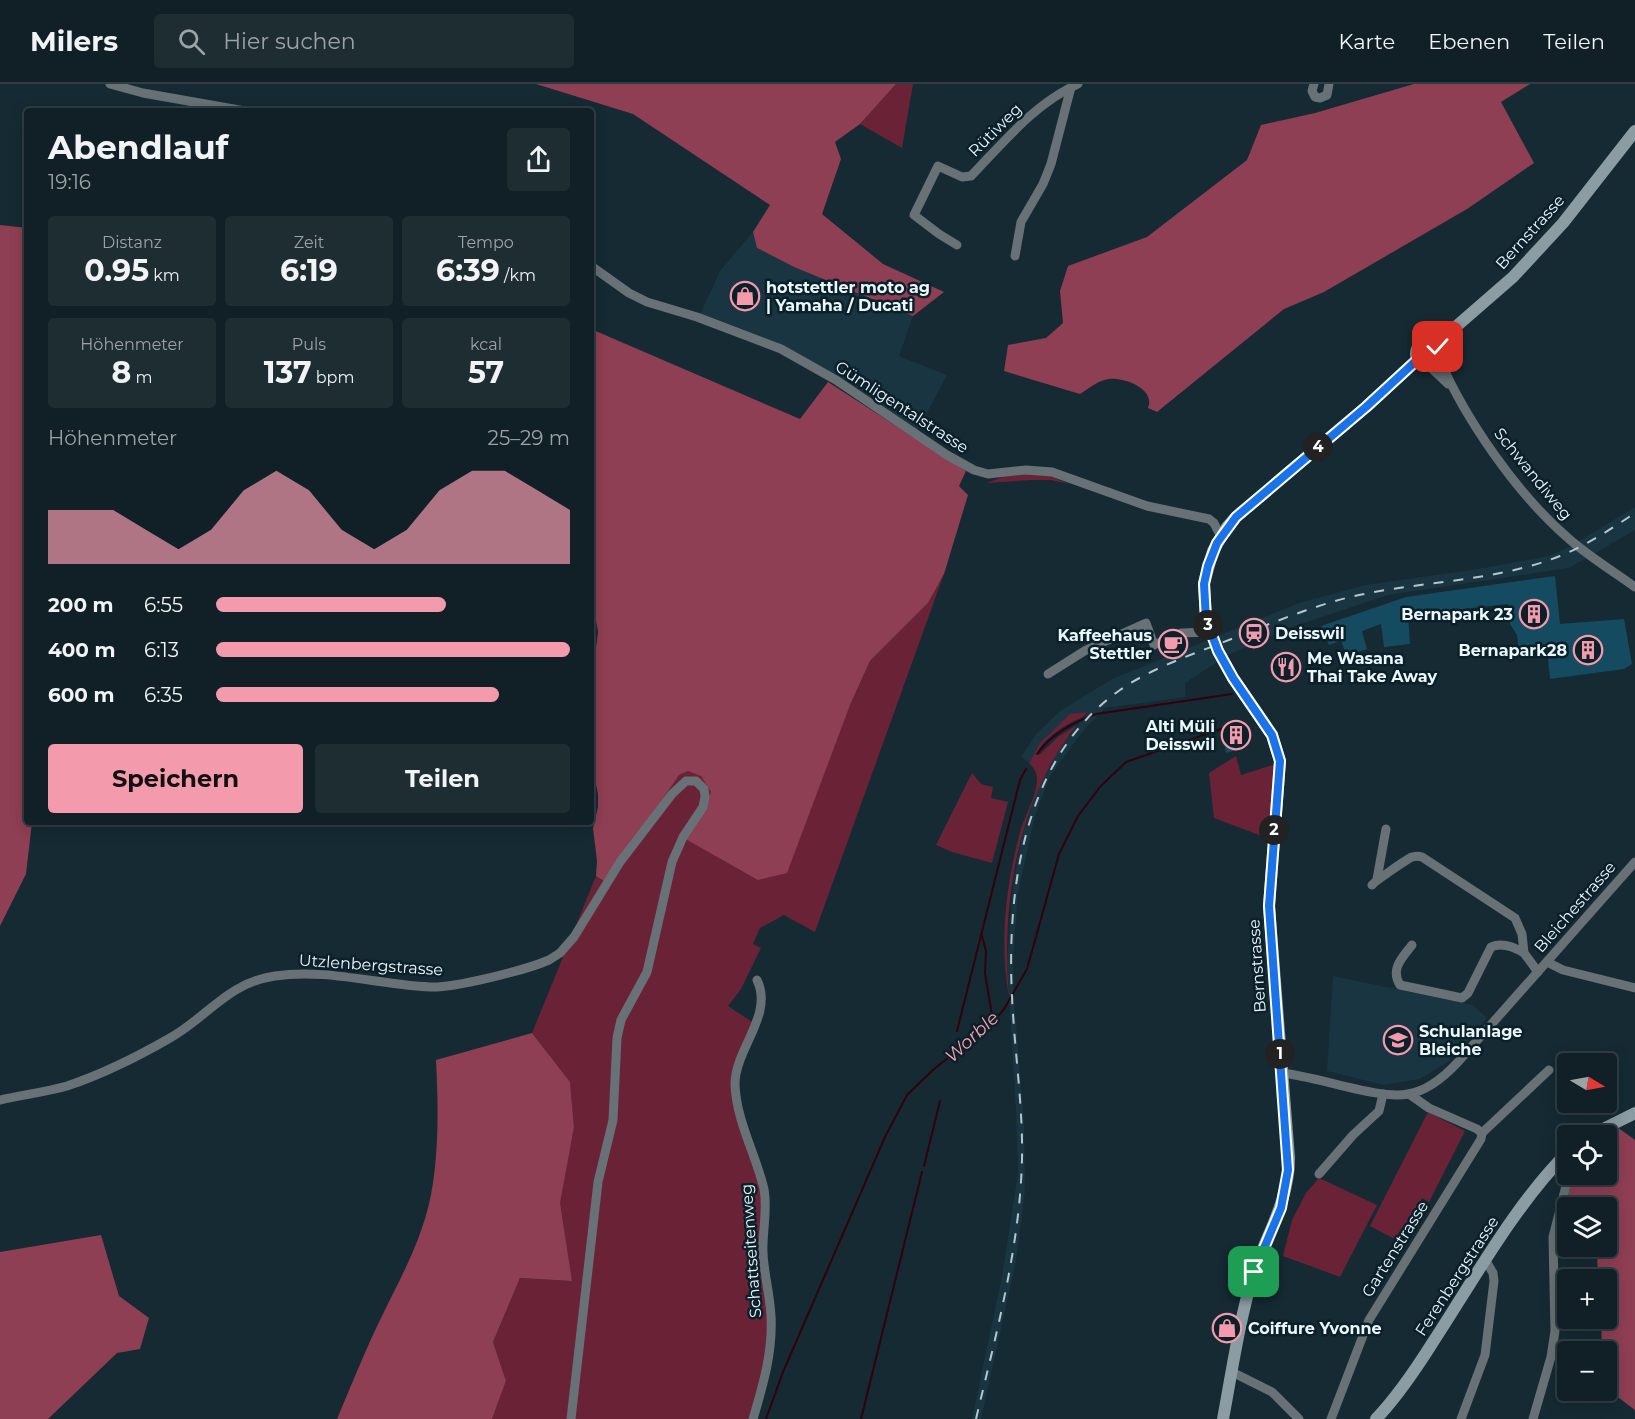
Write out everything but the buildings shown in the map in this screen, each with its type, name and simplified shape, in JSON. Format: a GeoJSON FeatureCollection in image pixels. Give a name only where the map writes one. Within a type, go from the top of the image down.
{"type":"FeatureCollection","features":[{"type":"Feature","properties":{"kind":"main road","name":"Bernstrasse"},"geometry":{"type":"LineString","coordinates":[[1223,1419],[1252,1279],[1285,1191],[1289,1158],[1269,906],[1270,872],[1280,775],[1279,755],[1272,735],[1225,666],[1210,632],[1204,602],[1204,584],[1208,566],[1221,537],[1232,522],[1417,360],[1416,350],[1419,344],[1430,341],[1436,344],[1513,277],[1563,223],[1635,131]]}},
{"type":"Feature","properties":{"kind":"main road"},"geometry":{"type":"LineString","coordinates":[[1417,360],[1422,365],[1436,364],[1440,358],[1440,351],[1436,344]]}},
{"type":"Feature","properties":{"kind":"main road"},"geometry":{"type":"LineString","coordinates":[[1611,1125],[1635,1113]]}},
{"type":"Feature","properties":{"kind":"main road","name":"Ferenbergstrasse"},"geometry":{"type":"LineString","coordinates":[[1376,1419],[1418,1365],[1542,1179],[1557,1163]]}},
{"type":"Feature","properties":{"kind":"street"},"geometry":{"type":"LineString","coordinates":[[110,84],[154,95],[228,108]]}},
{"type":"Feature","properties":{"kind":"street"},"geometry":{"type":"LineString","coordinates":[[1314,84],[1312,91],[1315,97],[1320,98],[1327,95],[1329,84]]}},
{"type":"Feature","properties":{"kind":"street","name":"Rütiweg"},"geometry":{"type":"LineString","coordinates":[[957,245],[914,215],[938,166],[963,177],[971,176],[1029,116],[1047,101],[1075,86]]}},
{"type":"Feature","properties":{"kind":"street","name":"Rütiweg"},"geometry":{"type":"LineString","coordinates":[[1016,256],[1021,222],[1043,184],[1051,164],[1075,86]]}},
{"type":"Feature","properties":{"kind":"street","name":"Gümligentalstrasse"},"geometry":{"type":"LineString","coordinates":[[594,268],[629,293],[647,302],[697,316],[781,349],[836,380],[946,455],[974,470],[988,474],[1026,470],[1052,472],[1147,506],[1213,521],[1227,519],[1232,522]]}},
{"type":"Feature","properties":{"kind":"street","name":"Schwandiweg"},"geometry":{"type":"LineString","coordinates":[[1440,358],[1452,387],[1500,460],[1551,522],[1571,540],[1635,587]]}},
{"type":"Feature","properties":{"kind":"street","name":"Schwandiweg"},"geometry":{"type":"LineString","coordinates":[[1429,366],[1452,387]]}},
{"type":"Feature","properties":{"kind":"street"},"geometry":{"type":"LineString","coordinates":[[1213,521],[1221,537]]}},
{"type":"Feature","properties":{"kind":"street"},"geometry":{"type":"LineString","coordinates":[[1048,674],[1086,650],[1146,623],[1154,645],[1181,633],[1210,632]]}},
{"type":"Feature","properties":{"kind":"street","name":"Utzlenbergstrasse"},"geometry":{"type":"LineString","coordinates":[[0,1100],[65,1086],[107,1070],[187,1028],[228,993],[240,986],[275,976],[321,975],[433,987],[473,980],[549,960],[560,953],[574,937],[620,862],[672,794],[686,781],[696,780],[704,789],[705,802],[675,854],[647,972],[624,1013],[617,1038],[613,1120],[598,1182],[571,1419]]}},
{"type":"Feature","properties":{"kind":"street","name":"Bleichestrasse"},"geometry":{"type":"LineString","coordinates":[[1386,829],[1374,882],[1413,857],[1422,857],[1515,918],[1522,934],[1524,953]]}},
{"type":"Feature","properties":{"kind":"street","name":"Bleichestrasse"},"geometry":{"type":"LineString","coordinates":[[1281,1073],[1308,1076],[1383,1094],[1409,1094],[1434,1082],[1452,1069],[1635,862]]}},
{"type":"Feature","properties":{"kind":"street","name":"Bleichestrasse"},"geometry":{"type":"LineString","coordinates":[[1412,945],[1395,970],[1395,976],[1400,985],[1462,998],[1468,993],[1491,947],[1497,944],[1510,946],[1524,953],[1538,972]]}},
{"type":"Feature","properties":{"kind":"street"},"geometry":{"type":"LineString","coordinates":[[1547,962],[1563,970],[1635,988]]}},
{"type":"Feature","properties":{"kind":"street","name":"Schattseitenweg"},"geometry":{"type":"LineString","coordinates":[[753,1419],[764,1384],[771,1333],[763,1253],[766,1207],[763,1186],[740,1111],[735,1084],[739,1062],[758,1015],[761,994],[757,980]]}},
{"type":"Feature","properties":{"kind":"street","name":"Gartenstrasse"},"geometry":{"type":"LineString","coordinates":[[1331,1419],[1369,1320],[1481,1139],[1482,1133],[1548,1070]]}},
{"type":"Feature","properties":{"kind":"street"},"geometry":{"type":"LineString","coordinates":[[1319,1174],[1353,1135],[1379,1111],[1383,1094]]}},
{"type":"Feature","properties":{"kind":"street"},"geometry":{"type":"LineString","coordinates":[[1409,1094],[1429,1108],[1482,1133]]}},
{"type":"Feature","properties":{"kind":"street"},"geometry":{"type":"LineString","coordinates":[[1533,1419],[1551,1357],[1555,1331],[1553,1237],[1566,1185]]}},
{"type":"Feature","properties":{"kind":"street"},"geometry":{"type":"LineString","coordinates":[[1461,1419],[1485,1355],[1494,1281],[1486,1261]]}},
{"type":"Feature","properties":{"kind":"street"},"geometry":{"type":"LineString","coordinates":[[1232,1372],[1272,1392],[1299,1419]]}},
{"type":"Feature","properties":{"kind":"shaded area"},"geometry":{"type":"Polygon","coordinates":[[[536,84],[896,84],[860,124],[835,142],[841,159],[822,214],[883,264],[944,292],[913,316],[794,267],[757,248],[753,232],[770,205],[633,114],[536,84]]]}},
{"type":"Feature","properties":{"kind":"shaded area"},"geometry":{"type":"Polygon","coordinates":[[[896,84],[913,84],[902,148],[860,124],[896,84]]]}},
{"type":"Feature","properties":{"kind":"shaded area"},"geometry":{"type":"Polygon","coordinates":[[[1414,84],[1530,84],[1501,102],[1534,163],[1467,209],[1324,292],[1284,309],[1157,412],[1148,408],[1149,401],[1143,390],[1123,380],[1105,380],[1080,394],[1004,371],[1008,345],[1046,338],[1063,323],[1060,291],[1068,266],[1147,237],[1247,160],[1261,125],[1315,113],[1414,84]]]}},
{"type":"Feature","properties":{"kind":"shaded area"},"geometry":{"type":"Polygon","coordinates":[[[0,225],[24,228],[24,825],[32,825],[26,874],[0,926],[0,225]]]}},
{"type":"Feature","properties":{"kind":"shaded area"},"geometry":{"type":"Polygon","coordinates":[[[753,232],[757,248],[794,267],[913,316],[899,356],[947,375],[917,432],[877,401],[834,375],[700,314],[720,271],[753,232]]]}},
{"type":"Feature","properties":{"kind":"shaded area"},"geometry":{"type":"Polygon","coordinates":[[[594,330],[800,419],[828,382],[966,471],[959,486],[968,495],[944,574],[928,603],[870,661],[850,705],[787,873],[758,880],[682,837],[701,813],[711,792],[701,776],[688,771],[679,775],[605,882],[596,876],[597,861],[593,828],[598,807],[598,794],[594,775],[594,663],[598,632],[594,610],[594,330]]]}},
{"type":"Feature","properties":{"kind":"shaded area"},"geometry":{"type":"Polygon","coordinates":[[[1030,474],[1050,476],[1069,484],[1051,480],[986,483],[1003,477],[1030,474]]]}},
{"type":"Feature","properties":{"kind":"shaded area"},"geometry":{"type":"Polygon","coordinates":[[[1635,507],[1635,530],[1569,568],[1388,595],[1289,628],[1228,655],[1185,683],[1186,697],[1105,708],[1082,732],[1049,778],[1034,819],[1018,893],[1013,961],[1024,1123],[1025,1190],[1016,1261],[981,1419],[972,1419],[1002,1276],[1018,1173],[1007,961],[1014,878],[1022,836],[1038,787],[1062,745],[1087,713],[1058,726],[1040,743],[1029,763],[1021,757],[1036,734],[1060,711],[1112,679],[1299,603],[1365,585],[1549,556],[1571,546],[1635,507]]]}},
{"type":"Feature","properties":{"kind":"shaded area"},"geometry":{"type":"Polygon","coordinates":[[[944,574],[815,932],[784,915],[760,928],[753,944],[761,948],[741,989],[728,1006],[755,1024],[735,1084],[760,1173],[771,1333],[754,1419],[492,1419],[506,1381],[493,1342],[520,1278],[572,1281],[559,1203],[574,1127],[570,1083],[532,1033],[596,876],[604,882],[679,774],[688,771],[701,775],[711,792],[701,813],[850,705],[870,661],[928,603],[944,574]]]}},
{"type":"Feature","properties":{"kind":"shaded area"},"geometry":{"type":"Polygon","coordinates":[[[1087,712],[1082,718],[1051,736],[1037,753],[1039,755],[1059,736],[1077,725],[1057,754],[1040,786],[1027,819],[1018,854],[1011,889],[1008,925],[1009,997],[1006,977],[1005,914],[1015,852],[1033,799],[1037,779],[1029,763],[1040,743],[1070,714],[1087,712]]]}},
{"type":"Feature","properties":{"kind":"shaded area"},"geometry":{"type":"Polygon","coordinates":[[[1236,756],[1241,775],[1276,764],[1267,838],[1214,818],[1209,773],[1236,756]]]}},
{"type":"Feature","properties":{"kind":"shaded area"},"geometry":{"type":"Polygon","coordinates":[[[972,773],[981,784],[993,787],[991,798],[1008,802],[992,863],[936,845],[972,773]]]}},
{"type":"Feature","properties":{"kind":"shaded area","name":"Schulanlage Bleiche"},"geometry":{"type":"Polygon","coordinates":[[[1333,976],[1473,1005],[1487,1018],[1448,1062],[1420,1079],[1383,1085],[1327,1071],[1333,976]]]}},
{"type":"Feature","properties":{"kind":"shaded area"},"geometry":{"type":"Polygon","coordinates":[[[532,1033],[570,1082],[574,1127],[560,1203],[572,1281],[520,1278],[493,1342],[506,1381],[492,1419],[337,1419],[420,1235],[430,1201],[436,1153],[438,1106],[436,1060],[532,1033]]]}},
{"type":"Feature","properties":{"kind":"shaded area"},"geometry":{"type":"Polygon","coordinates":[[[1428,1112],[1465,1131],[1429,1202],[1422,1198],[1400,1242],[1370,1226],[1428,1112]]]}},
{"type":"Feature","properties":{"kind":"shaded area"},"geometry":{"type":"Polygon","coordinates":[[[1617,1127],[1635,1140],[1635,1410],[1617,1396],[1617,1341],[1602,1341],[1601,1329],[1617,1329],[1617,1269],[1598,1269],[1597,1257],[1617,1257],[1617,1197],[1568,1197],[1571,1185],[1617,1185],[1617,1127]]]}},
{"type":"Feature","properties":{"kind":"shaded area"},"geometry":{"type":"Polygon","coordinates":[[[1319,1178],[1377,1205],[1340,1277],[1283,1256],[1292,1220],[1306,1193],[1319,1178]]]}},
{"type":"Feature","properties":{"kind":"shaded area"},"geometry":{"type":"Polygon","coordinates":[[[101,1235],[119,1296],[149,1318],[140,1349],[117,1353],[48,1419],[0,1419],[0,1252],[101,1235]]]}},
{"type":"Feature","properties":{"kind":"waterway"},"geometry":{"type":"LineString","coordinates":[[1037,754],[1049,740],[1079,721],[1096,714],[1232,694]]}},
{"type":"Feature","properties":{"kind":"waterway","name":"Worble"},"geometry":{"type":"LineString","coordinates":[[766,1419],[783,1372],[885,1137],[907,1095],[934,1069],[993,1022],[1004,1009],[1027,969],[1059,854],[1078,816],[1100,787],[1126,762],[1238,723]]}},
{"type":"Feature","properties":{"kind":"waterway"},"geometry":{"type":"LineString","coordinates":[[957,1031],[1020,780],[1026,769]]}},
{"type":"Feature","properties":{"kind":"waterway"},"geometry":{"type":"LineString","coordinates":[[982,936],[986,951],[985,973],[993,1022]]}},
{"type":"Feature","properties":{"kind":"waterway"},"geometry":{"type":"LineString","coordinates":[[924,1166],[940,1101]]}},
{"type":"Feature","properties":{"kind":"waterway"},"geometry":{"type":"LineString","coordinates":[[861,1419],[922,1172]]}},
{"type":"Feature","properties":{"kind":"railway"},"geometry":{"type":"LineString","coordinates":[[976,1419],[1006,1290],[1020,1192],[1021,1123],[1011,971],[1012,926],[1017,881],[1026,836],[1040,794],[1060,755],[1086,720],[1120,690],[1148,673],[1285,618],[1344,599],[1384,590],[1486,576],[1536,564],[1580,547],[1635,513]]}},
{"type":"Feature","properties":{"kind":"place","name":"hotstettler moto ag | Yamaha / Ducati"},"geometry":{"type":"Point","coordinates":[745,296]}},
{"type":"Feature","properties":{"kind":"place","name":"Bernapark 23"},"geometry":{"type":"Point","coordinates":[1534,614]}},
{"type":"Feature","properties":{"kind":"place","name":"Deisswil"},"geometry":{"type":"Point","coordinates":[1254,633]}},
{"type":"Feature","properties":{"kind":"place","name":"Kaffeehaus Stettler"},"geometry":{"type":"Point","coordinates":[1173,644]}},
{"type":"Feature","properties":{"kind":"place","name":"Bernapark28"},"geometry":{"type":"Point","coordinates":[1588,650]}},
{"type":"Feature","properties":{"kind":"place","name":"Me Wasana Thai Take Away"},"geometry":{"type":"Point","coordinates":[1286,667]}},
{"type":"Feature","properties":{"kind":"place","name":"Alti Müli Deisswil"},"geometry":{"type":"Point","coordinates":[1236,735]}},
{"type":"Feature","properties":{"kind":"place","name":"Schulanlage Bleiche"},"geometry":{"type":"Point","coordinates":[1398,1040]}},
{"type":"Feature","properties":{"kind":"place","name":"Coiffure Yvonne"},"geometry":{"type":"Point","coordinates":[1227,1328]}},
{"type":"Feature","properties":{"kind":"route"},"geometry":{"type":"LineString","coordinates":[[1254,1272],[1284,1199],[1289,1158],[1269,906],[1280,761],[1272,735],[1233,678],[1215,646],[1206,619],[1205,576],[1217,543],[1236,517],[1366,407],[1417,360],[1425,366],[1436,364],[1440,358],[1438,347]]}}]}
